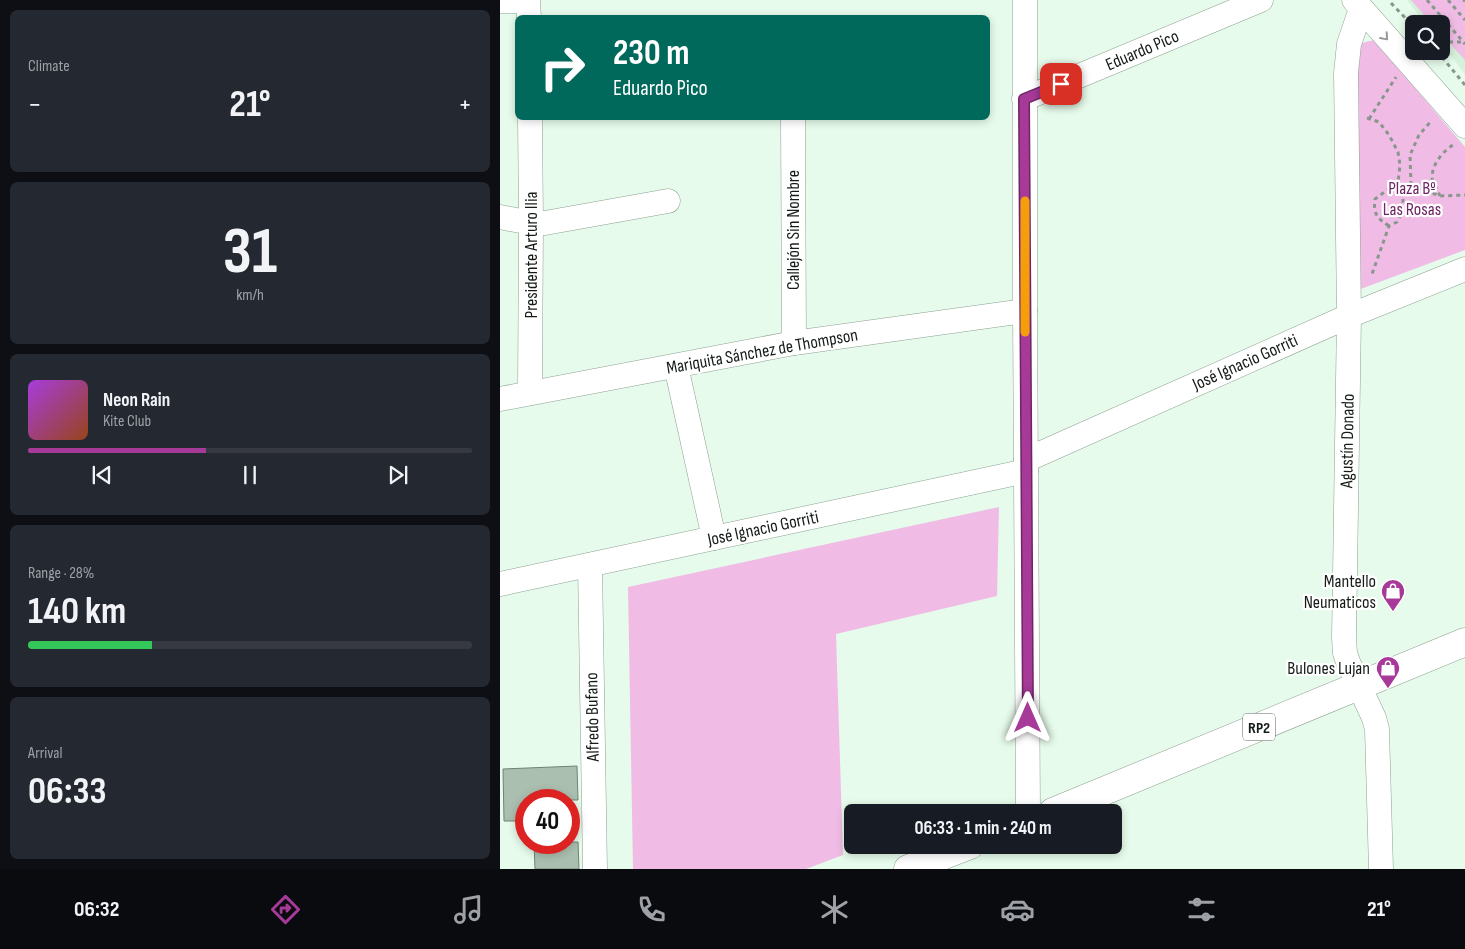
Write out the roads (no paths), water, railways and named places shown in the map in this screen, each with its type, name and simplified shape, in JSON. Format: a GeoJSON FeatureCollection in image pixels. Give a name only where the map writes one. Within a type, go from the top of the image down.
{"type":"FeatureCollection","features":[{"type":"Feature","properties":{"kind":"main road","name":"RP2"},"geometry":{"type":"LineString","coordinates":[[1072,804],[1465,642]]}},
{"type":"Feature","properties":{"kind":"main road"},"geometry":{"type":"LineString","coordinates":[[908,869],[947,854]]}},
{"type":"Feature","properties":{"kind":"street"},"geometry":{"type":"LineString","coordinates":[[1025,0],[1028,804]]}},
{"type":"Feature","properties":{"kind":"street","name":"Eduardo Pico"},"geometry":{"type":"LineString","coordinates":[[1024,99],[1260,0]]}},
{"type":"Feature","properties":{"kind":"street"},"geometry":{"type":"LineString","coordinates":[[500,1],[528,9]]}},
{"type":"Feature","properties":{"kind":"street"},"geometry":{"type":"LineString","coordinates":[[1357,5],[1446,103],[1461,134]]}},
{"type":"Feature","properties":{"kind":"street","name":"Agustín Donado"},"geometry":{"type":"LineString","coordinates":[[1357,5],[1349,44],[1346,73],[1349,316],[1344,638],[1348,662],[1374,718],[1377,730],[1381,869]]}},
{"type":"Feature","properties":{"kind":"street","name":"Presidente Arturo Ilia"},"geometry":{"type":"LineString","coordinates":[[530,120],[530,393]]}},
{"type":"Feature","properties":{"kind":"street","name":"Callejón Sin Nombre"},"geometry":{"type":"LineString","coordinates":[[793,120],[794,344]]}},
{"type":"Feature","properties":{"kind":"street"},"geometry":{"type":"LineString","coordinates":[[500,217],[531,223],[545,223],[668,202]]}},
{"type":"Feature","properties":{"kind":"street","name":"José Ignacio Gorriti"},"geometry":{"type":"LineString","coordinates":[[500,584],[714,538],[1026,465],[1349,316],[1465,269]]}},
{"type":"Feature","properties":{"kind":"street","name":"Mariquita Sánchez de Thompson"},"geometry":{"type":"LineString","coordinates":[[500,399],[794,344],[1025,311]]}},
{"type":"Feature","properties":{"kind":"street"},"geometry":{"type":"LineString","coordinates":[[676,366],[714,538]]}},
{"type":"Feature","properties":{"kind":"street","name":"Alfredo Bufano"},"geometry":{"type":"LineString","coordinates":[[590,565],[595,869]]}},
{"type":"Feature","properties":{"kind":"place","name":"Mantello Neumaticos"},"geometry":{"type":"Point","coordinates":[1393,612]}},
{"type":"Feature","properties":{"kind":"place","name":"Bulones Lujan"},"geometry":{"type":"Point","coordinates":[1388,689]}},
{"type":"Feature","properties":{"kind":"park label","name":"Plaza Bº Las Rosas"},"geometry":{"type":"Point","coordinates":[1412,198]}}]}
